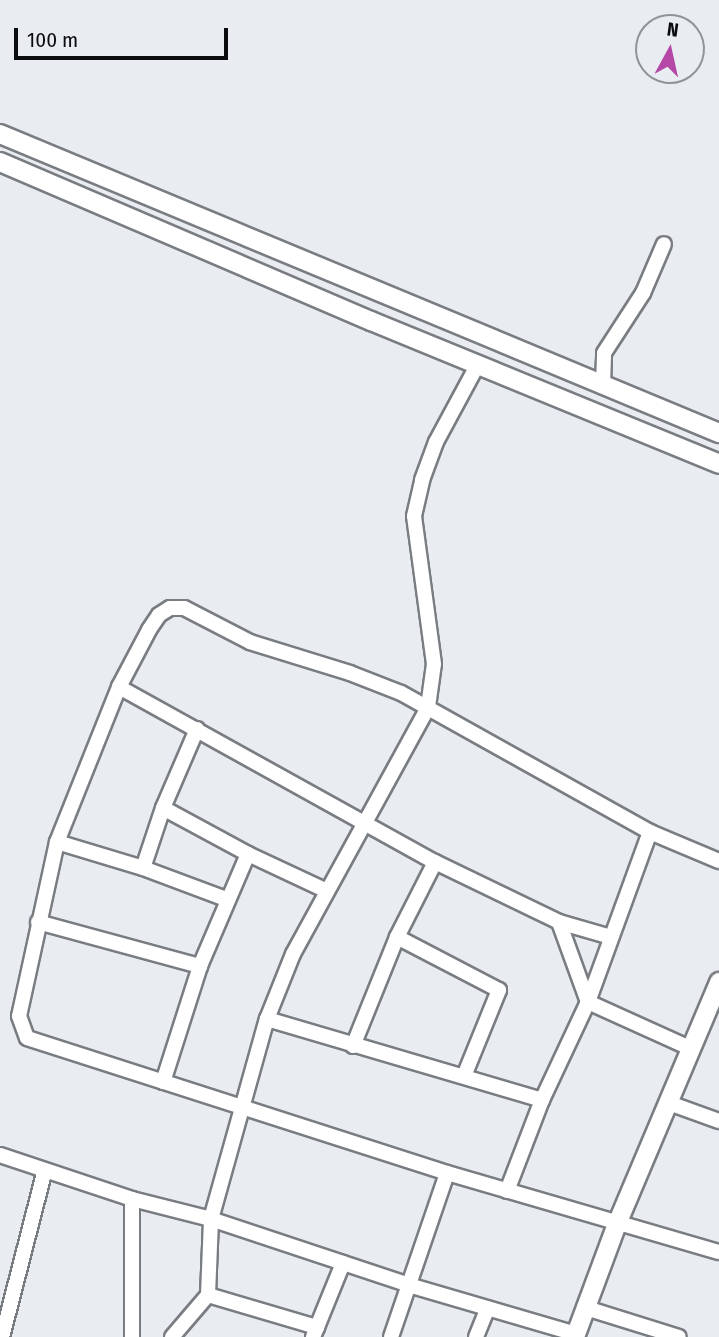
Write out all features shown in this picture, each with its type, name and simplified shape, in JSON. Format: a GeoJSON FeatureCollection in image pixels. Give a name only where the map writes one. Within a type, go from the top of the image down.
{"type":"FeatureCollection","features":[{"type":"Feature","properties":{"kind":"street"},"geometry":{"type":"LineString","coordinates":[[0,134],[719,433]]}},
{"type":"Feature","properties":{"kind":"street"},"geometry":{"type":"LineString","coordinates":[[0,162],[371,321],[719,464]]}},
{"type":"Feature","properties":{"kind":"street"},"geometry":{"type":"LineString","coordinates":[[603,385],[604,353],[643,293],[664,244]]}},
{"type":"Feature","properties":{"kind":"street"},"geometry":{"type":"LineString","coordinates":[[172,1337],[208,1295],[211,1219],[267,1019],[293,954],[428,707],[434,664],[414,516],[422,480],[436,442],[478,364]]}},
{"type":"Feature","properties":{"kind":"street"},"geometry":{"type":"LineString","coordinates":[[719,861],[650,832],[428,707],[350,673],[250,642],[184,608],[170,608],[159,615],[119,687],[57,842],[19,1016],[27,1038],[447,1173],[719,1252]]}},
{"type":"Feature","properties":{"kind":"street"},"geometry":{"type":"LineString","coordinates":[[119,687],[435,862],[559,922],[611,937]]}},
{"type":"Feature","properties":{"kind":"street"},"geometry":{"type":"LineString","coordinates":[[144,867],[163,808],[197,729]]}},
{"type":"Feature","properties":{"kind":"street"},"geometry":{"type":"LineString","coordinates":[[163,808],[248,854],[327,891]]}},
{"type":"Feature","properties":{"kind":"street"},"geometry":{"type":"LineString","coordinates":[[507,1191],[542,1100],[588,1002],[650,832]]}},
{"type":"Feature","properties":{"kind":"street"},"geometry":{"type":"LineString","coordinates":[[57,842],[144,867],[226,899]]}},
{"type":"Feature","properties":{"kind":"street"},"geometry":{"type":"LineString","coordinates":[[163,1082],[200,966],[226,899],[248,854]]}},
{"type":"Feature","properties":{"kind":"street"},"geometry":{"type":"LineString","coordinates":[[353,1046],[397,937],[435,862]]}},
{"type":"Feature","properties":{"kind":"street"},"geometry":{"type":"LineString","coordinates":[[38,922],[200,966]]}},
{"type":"Feature","properties":{"kind":"street"},"geometry":{"type":"LineString","coordinates":[[559,922],[588,1002],[692,1049]]}},
{"type":"Feature","properties":{"kind":"street"},"geometry":{"type":"LineString","coordinates":[[397,937],[499,990],[464,1076]]}},
{"type":"Feature","properties":{"kind":"street"},"geometry":{"type":"LineString","coordinates":[[0,1155],[132,1199],[211,1219],[412,1286],[575,1335],[617,1224],[719,982]]}},
{"type":"Feature","properties":{"kind":"street"},"geometry":{"type":"LineString","coordinates":[[267,1019],[542,1100]]}},
{"type":"Feature","properties":{"kind":"street"},"geometry":{"type":"LineString","coordinates":[[669,1103],[719,1121]]}},
{"type":"Feature","properties":{"kind":"street"},"geometry":{"type":"LineString","coordinates":[[2,1337],[45,1170]]}},
{"type":"Feature","properties":{"kind":"street"},"geometry":{"type":"LineString","coordinates":[[391,1337],[412,1286],[447,1173]]}},
{"type":"Feature","properties":{"kind":"street"},"geometry":{"type":"LineString","coordinates":[[132,1199],[132,1337]]}},
{"type":"Feature","properties":{"kind":"street"},"geometry":{"type":"LineString","coordinates":[[208,1295],[315,1332],[343,1263]]}},
{"type":"Feature","properties":{"kind":"street"},"geometry":{"type":"LineString","coordinates":[[476,1337],[488,1308]]}},
{"type":"Feature","properties":{"kind":"street"},"geometry":{"type":"LineString","coordinates":[[586,1308],[676,1337]]}}]}
